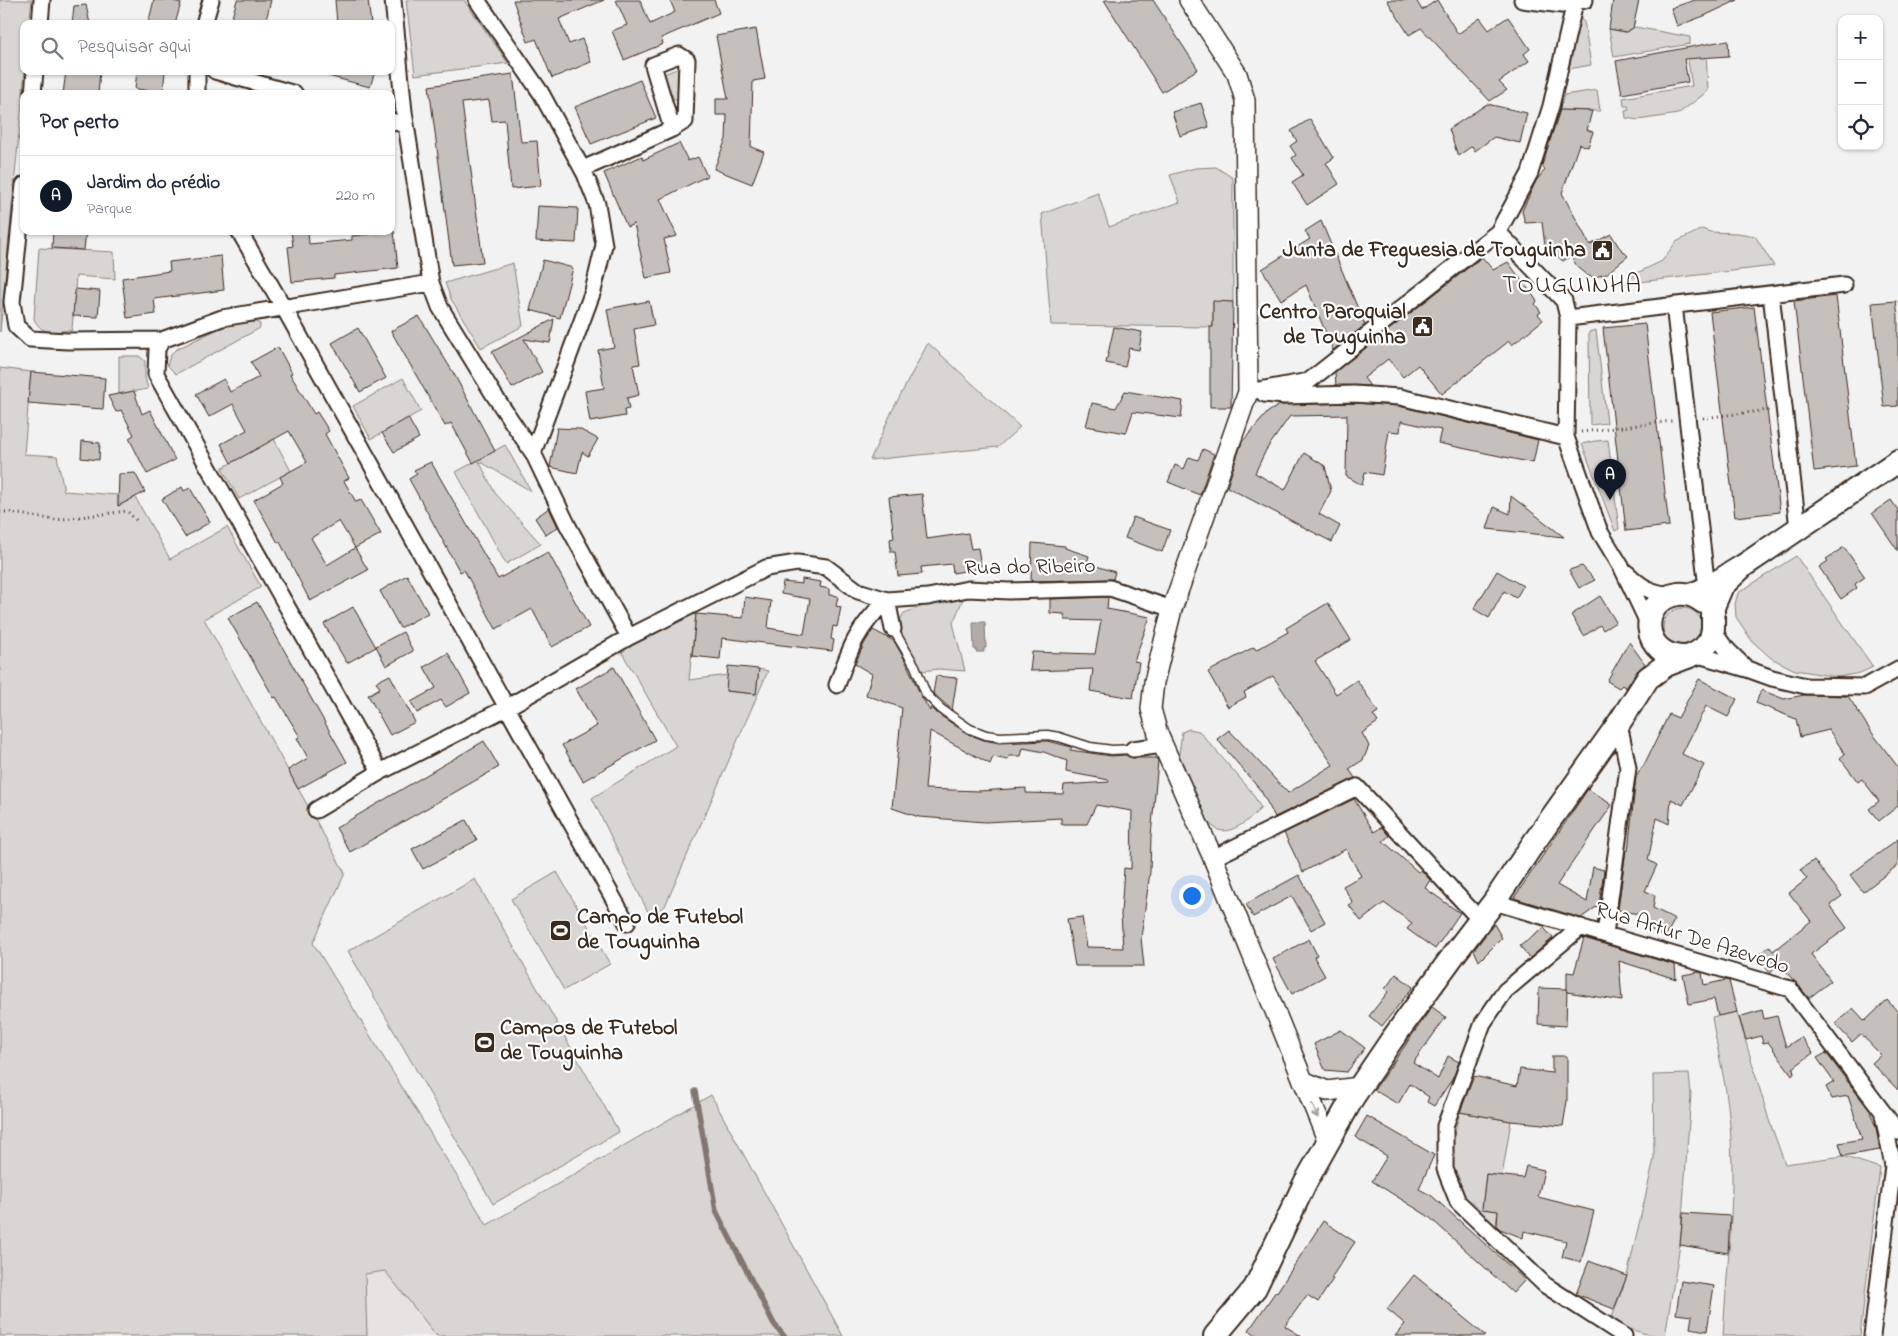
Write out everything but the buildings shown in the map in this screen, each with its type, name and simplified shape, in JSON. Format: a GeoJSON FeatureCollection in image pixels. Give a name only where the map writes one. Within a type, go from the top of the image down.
{"type":"FeatureCollection","features":[{"type":"Feature","properties":{"kind":"main road"},"geometry":{"type":"LineString","coordinates":[[1648,678],[1652,658],[1651,615],[1662,600],[1690,592],[1743,566],[1898,461]]}},
{"type":"Feature","properties":{"kind":"main road"},"geometry":{"type":"LineString","coordinates":[[1215,1336],[1255,1288],[1305,1183],[1360,1087],[1455,953],[1481,921],[1619,723],[1648,678],[1666,665],[1691,656],[1708,644],[1713,623],[1713,607],[1722,586],[1743,566]]}},
{"type":"Feature","properties":{"kind":"main road"},"geometry":{"type":"LineString","coordinates":[[1690,592],[1708,608],[1713,623]]}},
{"type":"Feature","properties":{"kind":"main road"},"geometry":{"type":"LineString","coordinates":[[1650,629],[1654,643],[1660,650],[1678,658],[1691,656]]}},
{"type":"Feature","properties":{"kind":"street"},"geometry":{"type":"LineString","coordinates":[[40,20],[42,0]]}},
{"type":"Feature","properties":{"kind":"street"},"geometry":{"type":"LineString","coordinates":[[205,20],[211,0]]}},
{"type":"Feature","properties":{"kind":"street"},"geometry":{"type":"LineString","coordinates":[[393,0],[406,125],[431,283],[440,307],[494,396],[533,453],[568,526],[629,637]]}},
{"type":"Feature","properties":{"kind":"street"},"geometry":{"type":"LineString","coordinates":[[477,0],[541,93],[582,170],[597,204],[604,245],[593,291],[533,453]]}},
{"type":"Feature","properties":{"kind":"street"},"geometry":{"type":"LineString","coordinates":[[1189,0],[1237,74],[1245,100],[1248,392],[1172,609],[1154,682],[1151,709],[1163,745],[1213,858],[1328,1142]]}},
{"type":"Feature","properties":{"kind":"street"},"geometry":{"type":"LineString","coordinates":[[1248,392],[1309,381],[1498,232],[1530,173],[1580,1],[1562,5],[1522,0]]}},
{"type":"Feature","properties":{"kind":"street"},"geometry":{"type":"LineString","coordinates":[[33,90],[35,75]]}},
{"type":"Feature","properties":{"kind":"street"},"geometry":{"type":"LineString","coordinates":[[196,90],[198,75]]}},
{"type":"Feature","properties":{"kind":"street"},"geometry":{"type":"LineString","coordinates":[[229,75],[281,90]]}},
{"type":"Feature","properties":{"kind":"street"},"geometry":{"type":"LineString","coordinates":[[395,122],[406,125]]}},
{"type":"Feature","properties":{"kind":"street"},"geometry":{"type":"LineString","coordinates":[[582,170],[672,129]]}},
{"type":"Feature","properties":{"kind":"street"},"geometry":{"type":"LineString","coordinates":[[20,224],[12,302],[16,326],[30,339],[68,342],[162,340],[222,318],[431,283]]}},
{"type":"Feature","properties":{"kind":"street"},"geometry":{"type":"LineString","coordinates":[[1498,232],[1564,301],[1568,318],[1566,437],[1600,532],[1622,568],[1650,629]]}},
{"type":"Feature","properties":{"kind":"street"},"geometry":{"type":"LineString","coordinates":[[240,235],[284,308],[627,923]]}},
{"type":"Feature","properties":{"kind":"street"},"geometry":{"type":"LineString","coordinates":[[1568,318],[1844,285]]}},
{"type":"Feature","properties":{"kind":"street"},"geometry":{"type":"LineString","coordinates":[[1771,294],[1798,528]]}},
{"type":"Feature","properties":{"kind":"street"},"geometry":{"type":"LineString","coordinates":[[1622,568],[1640,586],[1661,594],[1690,592],[1674,305]]}},
{"type":"Feature","properties":{"kind":"street"},"geometry":{"type":"LineString","coordinates":[[162,340],[156,349],[156,374],[380,772]]}},
{"type":"Feature","properties":{"kind":"street"},"geometry":{"type":"LineString","coordinates":[[1248,392],[1284,396],[1354,394],[1400,397],[1566,437]]}},
{"type":"Feature","properties":{"kind":"street","name":"Rua do Ribeiro"},"geometry":{"type":"LineString","coordinates":[[316,810],[380,772],[506,708],[629,637],[766,568],[797,562],[826,567],[858,591],[887,600],[928,597],[968,588],[1009,591],[1110,588],[1172,609]]}},
{"type":"Feature","properties":{"kind":"street"},"geometry":{"type":"LineString","coordinates":[[887,600],[893,629]]}},
{"type":"Feature","properties":{"kind":"street"},"geometry":{"type":"LineString","coordinates":[[837,685],[850,649],[860,629],[887,600]]}},
{"type":"Feature","properties":{"kind":"street"},"geometry":{"type":"LineString","coordinates":[[1713,623],[1721,644],[1728,653],[1747,669]]}},
{"type":"Feature","properties":{"kind":"street"},"geometry":{"type":"LineString","coordinates":[[1691,656],[1747,669],[1772,678],[1806,686],[1865,687],[1898,669]]}},
{"type":"Feature","properties":{"kind":"street"},"geometry":{"type":"LineString","coordinates":[[1605,934],[1628,768],[1619,723]]}},
{"type":"Feature","properties":{"kind":"street"},"geometry":{"type":"LineString","coordinates":[[1133,750],[1163,745]]}},
{"type":"Feature","properties":{"kind":"street"},"geometry":{"type":"LineString","coordinates":[[1213,858],[1357,788],[1481,921]]}},
{"type":"Feature","properties":{"kind":"street","name":"Rua Artur De Azevedo"},"geometry":{"type":"LineString","coordinates":[[1494,902],[1790,989],[1898,1132]]}},
{"type":"Feature","properties":{"kind":"street"},"geometry":{"type":"LineString","coordinates":[[1581,927],[1505,991],[1483,1023],[1445,1126],[1445,1169],[1458,1202],[1545,1285],[1624,1336]]}},
{"type":"Feature","properties":{"kind":"street"},"geometry":{"type":"LineString","coordinates":[[1303,1080],[1327,1091],[1360,1087]]}},
{"type":"Feature","properties":{"kind":"street"},"geometry":{"type":"LineString","coordinates":[[1872,1336],[1892,1166],[1882,1110]]}},
{"type":"Feature","properties":{"kind":"lane"},"geometry":{"type":"LineString","coordinates":[[893,629],[914,666],[926,694],[940,710],[970,729],[986,735],[1000,737],[1048,735],[1090,748],[1133,750]]}},
{"type":"Feature","properties":{"kind":"path"},"geometry":{"type":"LineString","coordinates":[[0,511],[56,520],[127,512],[136,520]]}},
{"type":"Feature","properties":{"kind":"shaded area"},"geometry":{"type":"Polygon","coordinates":[[[0,0],[32,0],[30,20],[20,20],[20,75],[25,75],[23,90],[20,90],[20,123],[0,332],[0,0]]]}},
{"type":"Feature","properties":{"kind":"shaded area"},"geometry":{"type":"Polygon","coordinates":[[[406,0],[464,0],[508,63],[415,75],[406,0]]]}},
{"type":"Feature","properties":{"kind":"shaded area"},"geometry":{"type":"Polygon","coordinates":[[[1581,19],[1584,22],[1591,65],[1569,69],[1578,21],[1581,19]]]}},
{"type":"Feature","properties":{"kind":"shaded area"},"geometry":{"type":"Polygon","coordinates":[[[1635,27],[1690,37],[1690,44],[1614,57],[1609,29],[1626,32],[1635,27]]]}},
{"type":"Feature","properties":{"kind":"shaded area"},"geometry":{"type":"Polygon","coordinates":[[[1686,48],[1706,50],[1708,91],[1678,114],[1638,120],[1626,118],[1625,111],[1629,110],[1628,106],[1624,106],[1623,98],[1692,86],[1686,48]]]}},
{"type":"Feature","properties":{"kind":"shaded area"},"geometry":{"type":"Polygon","coordinates":[[[679,68],[678,98],[674,100],[664,74],[679,68]]]}},
{"type":"Feature","properties":{"kind":"shaded area"},"geometry":{"type":"Polygon","coordinates":[[[1597,90],[1600,111],[1559,110],[1564,95],[1597,90]]]}},
{"type":"Feature","properties":{"kind":"shaded area"},"geometry":{"type":"Polygon","coordinates":[[[1216,167],[1233,178],[1233,302],[1213,302],[1213,327],[1051,325],[1042,214],[1098,193],[1109,227],[1180,202],[1170,175],[1195,168],[1216,167]]]}},
{"type":"Feature","properties":{"kind":"shaded area"},"geometry":{"type":"Polygon","coordinates":[[[1702,229],[1710,232],[1755,236],[1774,266],[1623,284],[1637,273],[1662,261],[1676,242],[1702,229]]]}},
{"type":"Feature","properties":{"kind":"shaded area"},"geometry":{"type":"Polygon","coordinates":[[[39,248],[114,252],[115,279],[76,276],[72,330],[45,331],[34,319],[39,248]]]}},
{"type":"Feature","properties":{"kind":"shaded area"},"geometry":{"type":"Polygon","coordinates":[[[513,263],[523,326],[481,348],[451,299],[445,283],[513,263]]]}},
{"type":"Feature","properties":{"kind":"shaded area"},"geometry":{"type":"Polygon","coordinates":[[[256,322],[260,324],[260,328],[176,374],[167,365],[170,356],[175,350],[228,324],[256,322]]]}},
{"type":"Feature","properties":{"kind":"shaded area"},"geometry":{"type":"Polygon","coordinates":[[[1596,330],[1607,423],[1590,425],[1589,332],[1596,330]]]}},
{"type":"Feature","properties":{"kind":"shaded area"},"geometry":{"type":"Polygon","coordinates":[[[928,343],[1020,427],[998,447],[870,460],[892,411],[928,343]]]}},
{"type":"Feature","properties":{"kind":"shaded area"},"geometry":{"type":"Polygon","coordinates":[[[119,356],[139,356],[145,361],[145,377],[148,389],[119,394],[119,356]]]}},
{"type":"Feature","properties":{"kind":"shaded area"},"geometry":{"type":"Polygon","coordinates":[[[0,368],[31,372],[24,454],[57,456],[64,491],[118,495],[118,506],[135,497],[170,559],[227,527],[261,587],[204,619],[345,873],[313,943],[487,1225],[711,1095],[843,1336],[437,1336],[385,1271],[365,1274],[367,1336],[0,1336],[0,368]]]}},
{"type":"Feature","properties":{"kind":"shaded area"},"geometry":{"type":"Polygon","coordinates":[[[403,378],[421,411],[371,439],[353,406],[403,378]]]}},
{"type":"Feature","properties":{"kind":"shaded area"},"geometry":{"type":"Polygon","coordinates":[[[274,439],[291,471],[239,499],[222,468],[274,439]]]}},
{"type":"Feature","properties":{"kind":"shaded area"},"geometry":{"type":"Polygon","coordinates":[[[1608,440],[1619,529],[1615,531],[1582,444],[1608,440]]]}},
{"type":"Feature","properties":{"kind":"shaded area"},"geometry":{"type":"Polygon","coordinates":[[[505,445],[531,491],[479,461],[495,493],[541,544],[506,564],[456,472],[505,445]]]}},
{"type":"Feature","properties":{"kind":"shaded area"},"geometry":{"type":"Polygon","coordinates":[[[1796,556],[1873,667],[1860,673],[1838,677],[1795,670],[1771,658],[1752,641],[1736,617],[1735,604],[1738,593],[1796,556]]]}},
{"type":"Feature","properties":{"kind":"shaded area"},"geometry":{"type":"Polygon","coordinates":[[[964,597],[953,623],[965,671],[938,669],[922,671],[897,625],[904,613],[926,605],[964,597]]]}},
{"type":"Feature","properties":{"kind":"shaded area"},"geometry":{"type":"Polygon","coordinates":[[[1683,608],[1697,614],[1703,628],[1697,642],[1683,648],[1669,642],[1663,628],[1669,614],[1683,608]]]}},
{"type":"Feature","properties":{"kind":"shaded area"},"geometry":{"type":"Polygon","coordinates":[[[696,613],[689,680],[728,675],[726,691],[756,694],[759,669],[768,671],[665,906],[650,916],[592,798],[676,746],[621,651],[696,613]]]}},
{"type":"Feature","properties":{"kind":"shaded area"},"geometry":{"type":"Polygon","coordinates":[[[973,622],[985,622],[986,648],[984,648],[984,652],[976,652],[976,649],[974,649],[973,622]]]}},
{"type":"Feature","properties":{"kind":"shaded area"},"geometry":{"type":"Polygon","coordinates":[[[1189,729],[1199,731],[1251,791],[1261,808],[1236,828],[1224,831],[1218,830],[1208,822],[1179,754],[1182,732],[1189,729]]]}},
{"type":"Feature","properties":{"kind":"shaded area","name":"Campo de Futebol de Touguinha"},"geometry":{"type":"Polygon","coordinates":[[[557,872],[610,964],[564,990],[511,899],[557,872]]]}},
{"type":"Feature","properties":{"kind":"shaded area","name":"Campos de Futebol de Touguinha"},"geometry":{"type":"Polygon","coordinates":[[[475,879],[619,1132],[493,1204],[348,951],[475,879]]]}},
{"type":"Feature","properties":{"kind":"shaded area"},"geometry":{"type":"Polygon","coordinates":[[[1737,1012],[1769,1120],[1785,1164],[1843,1156],[1880,1168],[1860,1336],[1723,1336],[1732,1198],[1732,1170],[1726,1090],[1712,1017],[1737,1012]]]}},
{"type":"Feature","properties":{"kind":"shaded area"},"geometry":{"type":"Polygon","coordinates":[[[1689,1074],[1691,1095],[1680,1245],[1665,1336],[1651,1335],[1611,1320],[1627,1276],[1654,1159],[1653,1075],[1689,1074]]]}},
{"type":"Feature","properties":{"kind":"shaded area"},"geometry":{"type":"Polygon","coordinates":[[[1460,1112],[1511,1121],[1502,1176],[1486,1174],[1482,1208],[1498,1211],[1495,1232],[1461,1198],[1450,1156],[1460,1112]]]}},
{"type":"Feature","properties":{"kind":"shaded area"},"geometry":{"type":"Polygon","coordinates":[[[385,1271],[437,1336],[367,1336],[365,1274],[385,1271]]]}},
{"type":"Feature","properties":{"kind":"waterway"},"geometry":{"type":"LineString","coordinates":[[695,1091],[716,1211],[774,1324],[784,1336]]}},
{"type":"Feature","properties":{"kind":"place","name":"Junta de Freguesia de Touguinha"},"geometry":{"type":"Point","coordinates":[1602,251]}},
{"type":"Feature","properties":{"kind":"place","name":"Centro Paroquial de Touguinha"},"geometry":{"type":"Point","coordinates":[1422,326]}},
{"type":"Feature","properties":{"kind":"place","name":"Jardim do prédio"},"geometry":{"type":"Point","coordinates":[1610,500]}},
{"type":"Feature","properties":{"kind":"place","name":"Campo de Futebol de Touguinha"},"geometry":{"type":"Point","coordinates":[561,931]}},
{"type":"Feature","properties":{"kind":"place","name":"Campos de Futebol de Touguinha"},"geometry":{"type":"Point","coordinates":[484,1042]}},
{"type":"Feature","properties":{"kind":"district","name":"TOUGUINHA"},"geometry":{"type":"Point","coordinates":[1572,286]}}]}
